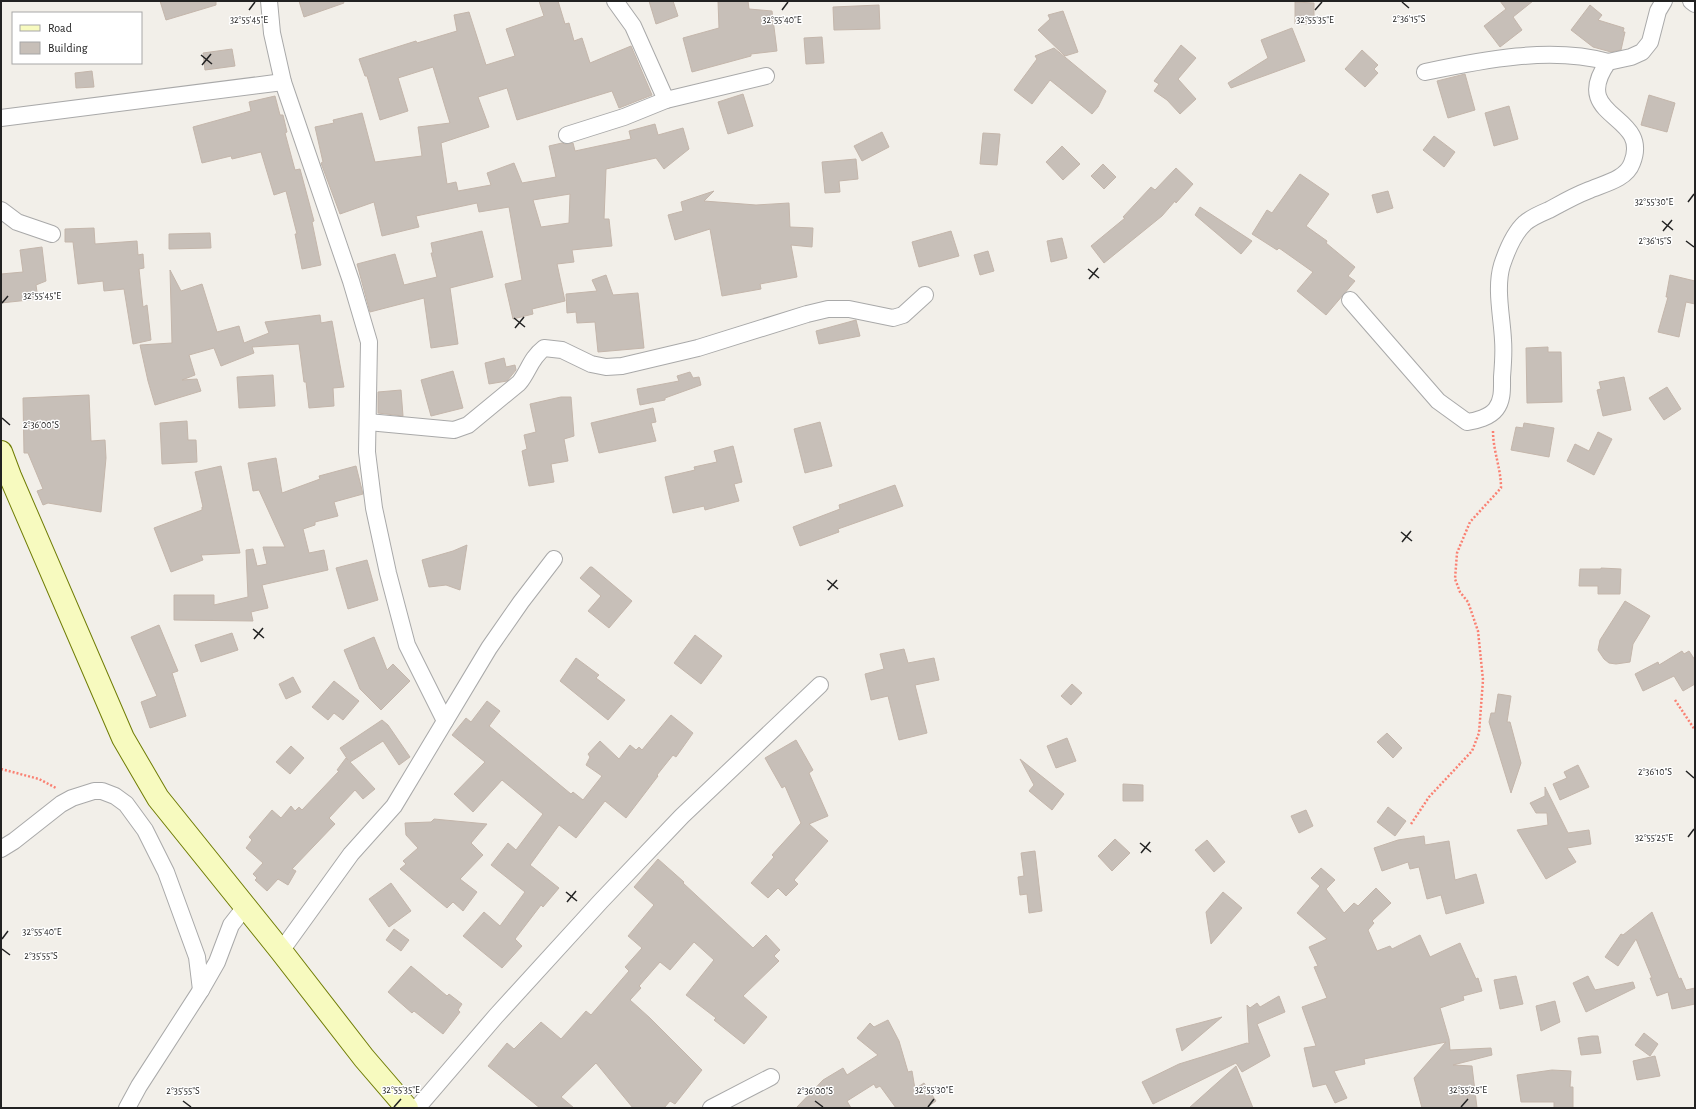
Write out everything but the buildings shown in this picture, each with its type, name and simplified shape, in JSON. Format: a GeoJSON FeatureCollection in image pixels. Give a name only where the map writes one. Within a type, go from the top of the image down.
{"type":"FeatureCollection","features":[{"type":"Feature","properties":{"kind":"street"},"geometry":{"type":"LineString","coordinates":[[269,1],[272,33],[283,82],[351,280],[369,342],[367,452],[374,508],[388,573],[407,645],[446,721]]}},
{"type":"Feature","properties":{"kind":"street"},"geometry":{"type":"LineString","coordinates":[[615,1],[633,26],[666,100]]}},
{"type":"Feature","properties":{"kind":"street"},"geometry":{"type":"LineString","coordinates":[[1425,72],[1471,62],[1529,56],[1557,55],[1589,57],[1608,62],[1631,57],[1642,52],[1650,42],[1658,12],[1664,1]]}},
{"type":"Feature","properties":{"kind":"street"},"geometry":{"type":"LineString","coordinates":[[1692,1],[1695,4]]}},
{"type":"Feature","properties":{"kind":"street"},"geometry":{"type":"LineString","coordinates":[[1350,300],[1438,401],[1467,422],[1478,421],[1495,411],[1501,401],[1503,341],[1499,296],[1501,267],[1509,247],[1526,222],[1586,191],[1621,176],[1628,171],[1632,164],[1635,146],[1629,129],[1606,110],[1598,100],[1597,87],[1600,75],[1608,62]]}},
{"type":"Feature","properties":{"kind":"street"},"geometry":{"type":"LineString","coordinates":[[567,135],[624,117],[666,100],[766,76]]}},
{"type":"Feature","properties":{"kind":"street"},"geometry":{"type":"LineString","coordinates":[[1,118],[283,82]]}},
{"type":"Feature","properties":{"kind":"street"},"geometry":{"type":"LineString","coordinates":[[1,210],[17,222],[52,234]]}},
{"type":"Feature","properties":{"kind":"street"},"geometry":{"type":"LineString","coordinates":[[368,422],[454,430],[468,426],[519,383],[525,376],[534,357],[544,348],[562,350],[574,357],[598,366],[622,366],[698,348],[807,314],[828,309],[849,309],[893,318],[903,315],[925,295]]}},
{"type":"Feature","properties":{"kind":"street"},"geometry":{"type":"LineString","coordinates":[[1,452],[122,738],[158,798],[281,951],[364,1058],[407,1108]]}},
{"type":"Feature","properties":{"kind":"street"},"geometry":{"type":"LineString","coordinates":[[281,951],[351,854],[394,806],[446,721],[488,648],[520,602],[554,558]]}},
{"type":"Feature","properties":{"kind":"street"},"geometry":{"type":"LineString","coordinates":[[417,1108],[496,1016],[611,890],[682,816],[820,685]]}},
{"type":"Feature","properties":{"kind":"street"},"geometry":{"type":"LineString","coordinates":[[1,849],[14,841],[61,804],[72,798],[94,791],[102,791],[114,796],[126,804],[145,830],[166,872],[197,957],[201,990]]}},
{"type":"Feature","properties":{"kind":"street"},"geometry":{"type":"LineString","coordinates":[[127,1108],[139,1086],[201,990],[217,962],[231,925],[245,907]]}},
{"type":"Feature","properties":{"kind":"street"},"geometry":{"type":"LineString","coordinates":[[711,1108],[771,1077]]}},
{"type":"Feature","properties":{"kind":"path"},"geometry":{"type":"LineString","coordinates":[[1411,824],[1428,797],[1472,751],[1479,733],[1483,680],[1478,631],[1468,602],[1460,592],[1455,579],[1458,553],[1470,522],[1501,488],[1501,474],[1493,444],[1492,412]]}},
{"type":"Feature","properties":{"kind":"path"},"geometry":{"type":"LineString","coordinates":[[1675,700],[1695,730]]}},
{"type":"Feature","properties":{"kind":"path"},"geometry":{"type":"LineString","coordinates":[[1,769],[39,779],[72,798]]}}]}
